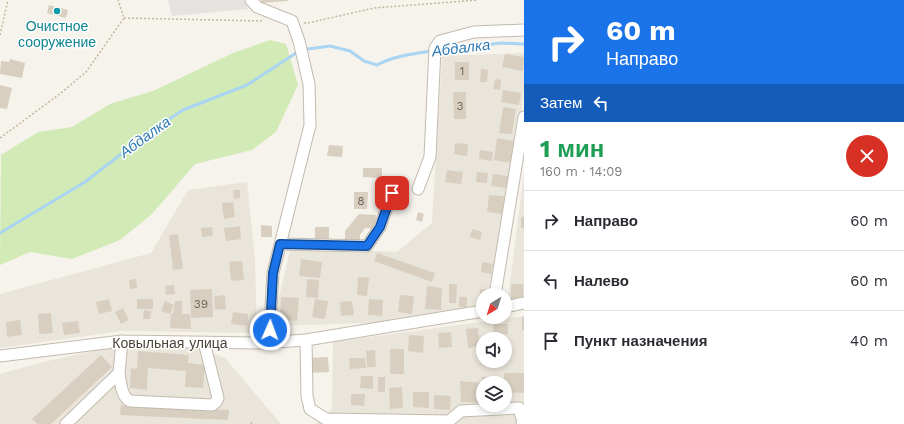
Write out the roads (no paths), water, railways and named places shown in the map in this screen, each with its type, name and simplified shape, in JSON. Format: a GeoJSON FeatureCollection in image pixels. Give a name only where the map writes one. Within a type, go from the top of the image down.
{"type":"FeatureCollection","features":[{"type":"Feature","properties":{"kind":"street"},"geometry":{"type":"LineString","coordinates":[[251,0],[257,7],[292,21],[299,41],[309,84],[310,125],[273,273],[269,342]]}},
{"type":"Feature","properties":{"kind":"street"},"geometry":{"type":"LineString","coordinates":[[418,189],[430,157],[434,51],[440,41],[474,32],[524,30]]}},
{"type":"Feature","properties":{"kind":"street"},"geometry":{"type":"LineString","coordinates":[[496,288],[524,117]]}},
{"type":"Feature","properties":{"kind":"street"},"geometry":{"type":"LineString","coordinates":[[280,244],[367,246],[380,227],[392,193]]}},
{"type":"Feature","properties":{"kind":"street"},"geometry":{"type":"LineString","coordinates":[[512,306],[524,303]]}},
{"type":"Feature","properties":{"kind":"street","name":"Ковыльная улица"},"geometry":{"type":"LineString","coordinates":[[0,356],[122,341],[261,343],[306,340],[476,312]]}},
{"type":"Feature","properties":{"kind":"street"},"geometry":{"type":"LineString","coordinates":[[306,340],[307,396],[310,410],[326,419],[451,422],[461,411],[519,408],[523,422],[522,424]]}},
{"type":"Feature","properties":{"kind":"street"},"geometry":{"type":"LineString","coordinates":[[122,341],[119,374],[126,399],[130,401],[212,405],[218,398],[204,342]]}},
{"type":"Feature","properties":{"kind":"street"},"geometry":{"type":"LineString","coordinates":[[66,424],[119,374]]}},
{"type":"Feature","properties":{"kind":"waterway","name":"Абдалка"},"geometry":{"type":"LineString","coordinates":[[437,51],[501,43],[524,44]]}},
{"type":"Feature","properties":{"kind":"waterway","name":"Абдалка"},"geometry":{"type":"LineString","coordinates":[[308,49],[330,46],[350,51],[364,61],[377,65],[397,57],[432,51]]}},
{"type":"Feature","properties":{"kind":"waterway","name":"Абдалка"},"geometry":{"type":"LineString","coordinates":[[0,233],[85,182],[151,131],[183,110],[247,85],[296,53]]}},
{"type":"Feature","properties":{"kind":"place","name":"Очистное сооружение"},"geometry":{"type":"Point","coordinates":[57,11]}}]}
